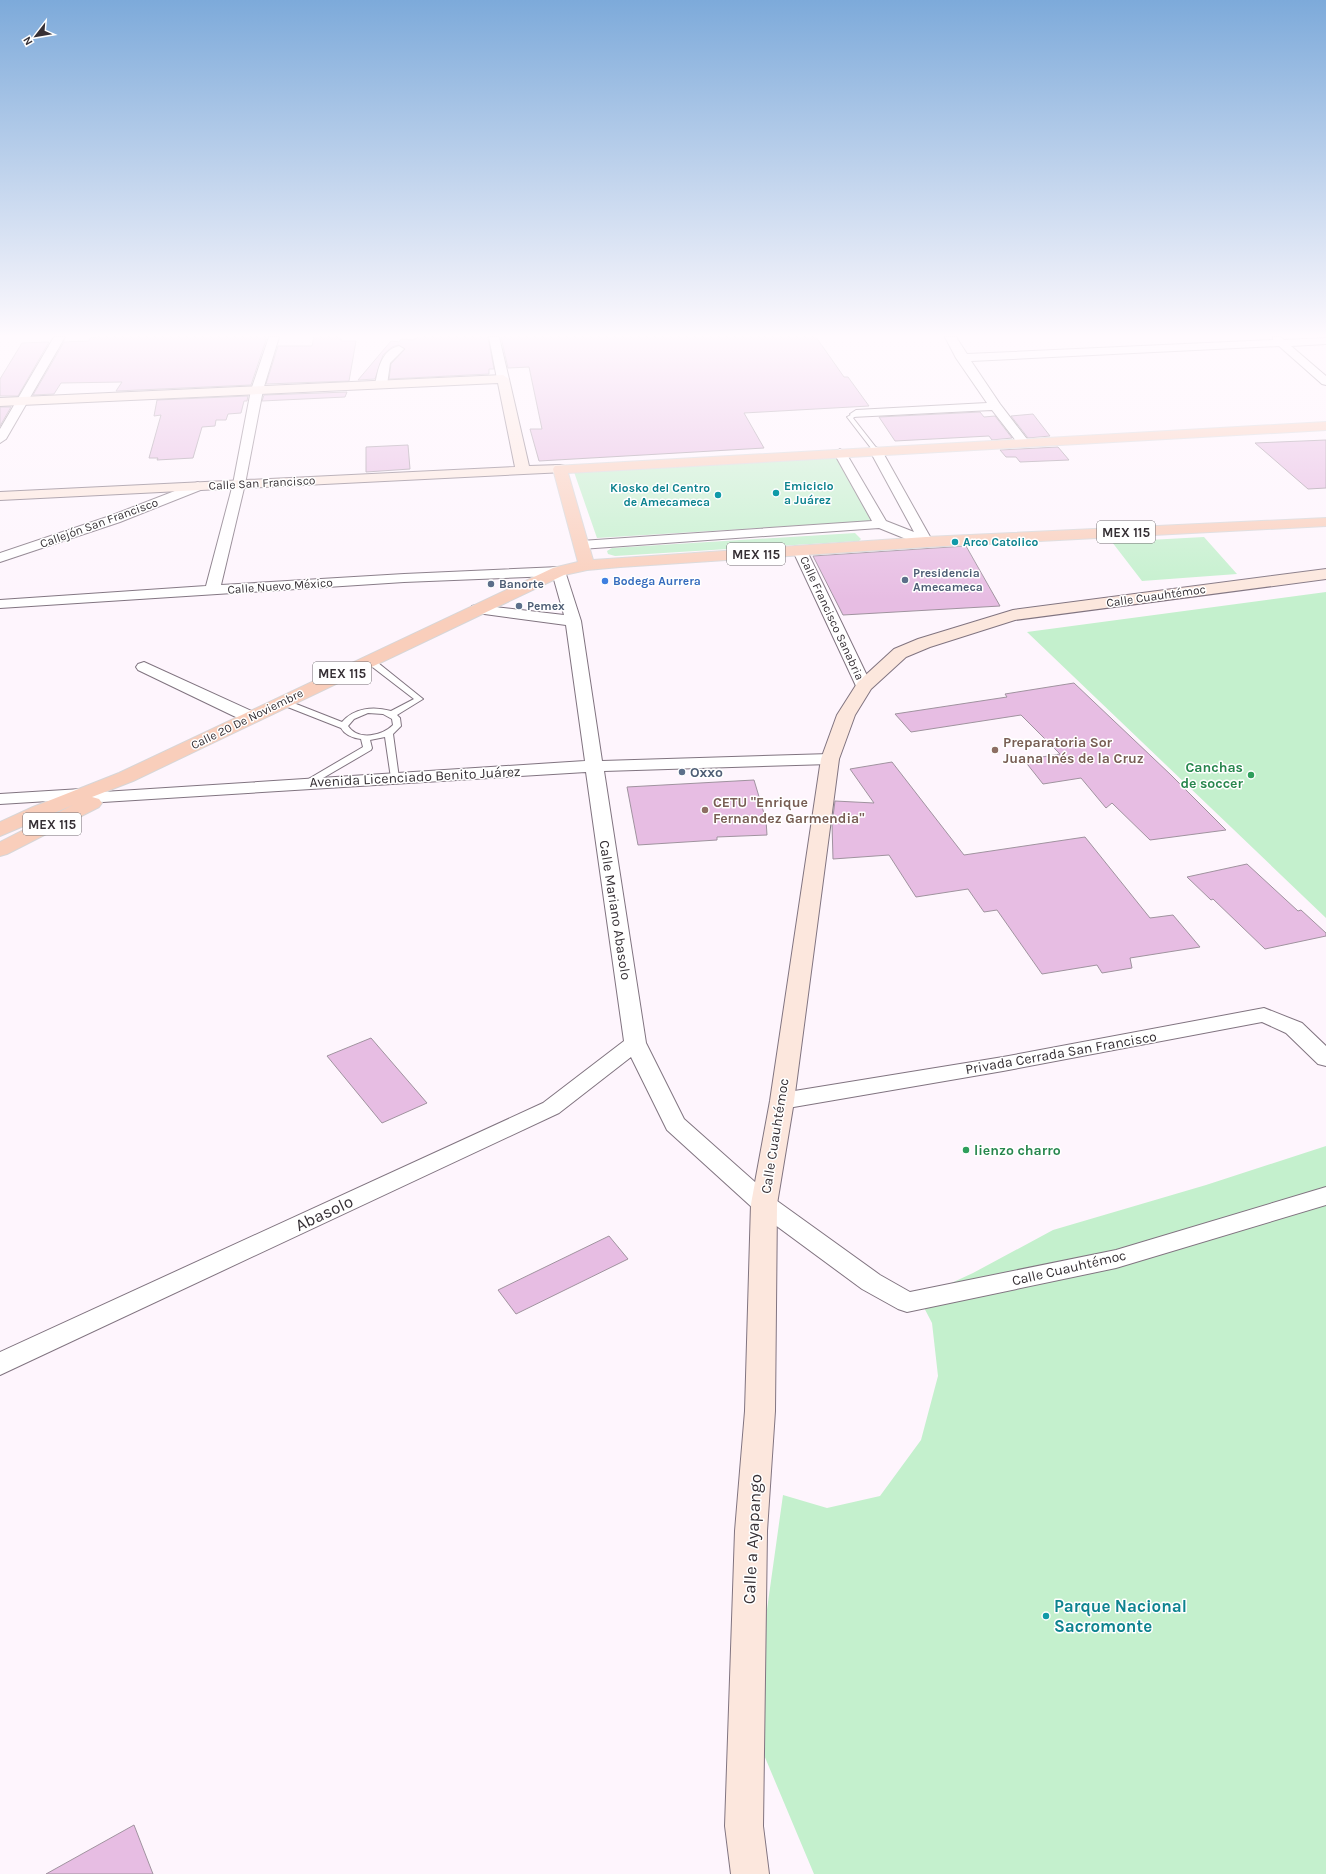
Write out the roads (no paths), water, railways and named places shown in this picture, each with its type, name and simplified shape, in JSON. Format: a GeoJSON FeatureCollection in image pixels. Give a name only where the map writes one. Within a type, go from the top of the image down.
{"type":"FeatureCollection","features":[{"type":"Feature","properties":{"kind":"main road"},"geometry":{"type":"LineString","coordinates":[[513,424],[523,471],[1326,426]]}},
{"type":"Feature","properties":{"kind":"main road"},"geometry":{"type":"LineString","coordinates":[[560,469],[587,565]]}},
{"type":"Feature","properties":{"kind":"main road","name":"Calle San Francisco"},"geometry":{"type":"LineString","coordinates":[[0,496],[523,471]]}},
{"type":"Feature","properties":{"kind":"main road","name":"MEX 115"},"geometry":{"type":"LineString","coordinates":[[587,565],[926,542],[1326,522]]}},
{"type":"Feature","properties":{"kind":"main road","name":"Calle 20 De Noviembre"},"geometry":{"type":"LineString","coordinates":[[0,830],[81,794],[126,777],[369,660],[559,571],[587,565]]}},
{"type":"Feature","properties":{"kind":"main road","name":"Calle Cuauhtémoc"},"geometry":{"type":"LineString","coordinates":[[764,1204],[782,1101],[830,759],[846,715],[864,686],[900,653],[924,643],[988,625],[1025,625],[1326,574]]}},
{"type":"Feature","properties":{"kind":"main road","name":"Calle Cuauhtémoc"},"geometry":{"type":"LineString","coordinates":[[1190,597],[1326,584]]}},
{"type":"Feature","properties":{"kind":"main road","name":"Calle 20 De Noviembre"},"geometry":{"type":"LineString","coordinates":[[0,850],[103,797],[126,777]]}},
{"type":"Feature","properties":{"kind":"main road","name":"Calle a Ayapango"},"geometry":{"type":"LineString","coordinates":[[750,1874],[744,1826],[751,1531],[760,1411],[764,1204]]}},
{"type":"Feature","properties":{"kind":"street"},"geometry":{"type":"LineString","coordinates":[[0,439],[9,424]]}},
{"type":"Feature","properties":{"kind":"street"},"geometry":{"type":"LineString","coordinates":[[212,591],[239,484],[250,424]]}},
{"type":"Feature","properties":{"kind":"street"},"geometry":{"type":"LineString","coordinates":[[1009,424],[1024,443]]}},
{"type":"Feature","properties":{"kind":"street"},"geometry":{"type":"LineString","coordinates":[[876,451],[926,542]]}},
{"type":"Feature","properties":{"kind":"street"},"geometry":{"type":"LineString","coordinates":[[840,453],[881,524]]}},
{"type":"Feature","properties":{"kind":"street","name":"Callejón San Francisco"},"geometry":{"type":"LineString","coordinates":[[0,558],[115,519],[198,486]]}},
{"type":"Feature","properties":{"kind":"street"},"geometry":{"type":"LineString","coordinates":[[581,545],[881,524],[926,542]]}},
{"type":"Feature","properties":{"kind":"street","name":"Calle Francisco Sanabria"},"geometry":{"type":"LineString","coordinates":[[800,551],[864,686]]}},
{"type":"Feature","properties":{"kind":"street","name":"Calle Nuevo México"},"geometry":{"type":"LineString","coordinates":[[0,604],[404,578],[559,571]]}},
{"type":"Feature","properties":{"kind":"street","name":"Calle Mariano Abasolo"},"geometry":{"type":"LineString","coordinates":[[559,571],[573,621],[593,766],[635,1043],[675,1124],[764,1204]]}},
{"type":"Feature","properties":{"kind":"street"},"geometry":{"type":"LineString","coordinates":[[477,609],[573,621]]}},
{"type":"Feature","properties":{"kind":"street"},"geometry":{"type":"LineString","coordinates":[[144,667],[250,717]]}},
{"type":"Feature","properties":{"kind":"street","name":"Avenida Licenciado Benito Juárez"},"geometry":{"type":"LineString","coordinates":[[0,799],[81,794],[103,797],[593,766],[830,759]]}},
{"type":"Feature","properties":{"kind":"street","name":"Privada Cerrada San Francisco"},"geometry":{"type":"LineString","coordinates":[[782,1101],[1003,1064],[1264,1015],[1294,1028],[1326,1059]]}},
{"type":"Feature","properties":{"kind":"street","name":"Abasolo"},"geometry":{"type":"LineString","coordinates":[[0,1364],[550,1108],[635,1043]]}},
{"type":"Feature","properties":{"kind":"street","name":"Calle Cuauhtémoc"},"geometry":{"type":"LineString","coordinates":[[764,1204],[870,1282],[907,1302],[1116,1259],[1326,1196]]}},
{"type":"Feature","properties":{"kind":"lane"},"geometry":{"type":"LineString","coordinates":[[857,424],[863,436],[876,451]]}},
{"type":"Feature","properties":{"kind":"lane"},"geometry":{"type":"LineString","coordinates":[[344,726],[351,717],[358,714],[376,711],[392,714],[419,699],[369,660]]}},
{"type":"Feature","properties":{"kind":"lane"},"geometry":{"type":"LineString","coordinates":[[283,702],[344,726],[350,734],[365,738],[389,733],[394,730],[398,722],[392,714]]}},
{"type":"Feature","properties":{"kind":"lane"},"geometry":{"type":"LineString","coordinates":[[389,733],[395,778]]}},
{"type":"Feature","properties":{"kind":"lane"},"geometry":{"type":"LineString","coordinates":[[308,783],[368,748],[365,738]]}},
{"type":"Feature","properties":{"kind":"place","name":"Emiciclo a Juárez"},"geometry":{"type":"Point","coordinates":[776,493]}},
{"type":"Feature","properties":{"kind":"place","name":"Kiosko del Centro de Amecameca"},"geometry":{"type":"Point","coordinates":[718,495]}},
{"type":"Feature","properties":{"kind":"place","name":"Arco Catolico"},"geometry":{"type":"Point","coordinates":[955,542]}},
{"type":"Feature","properties":{"kind":"place","name":"Presidencia Amecameca"},"geometry":{"type":"Point","coordinates":[905,580]}},
{"type":"Feature","properties":{"kind":"place","name":"Bodega Aurrera"},"geometry":{"type":"Point","coordinates":[605,581]}},
{"type":"Feature","properties":{"kind":"place","name":"Banorte"},"geometry":{"type":"Point","coordinates":[491,584]}},
{"type":"Feature","properties":{"kind":"place","name":"Pemex"},"geometry":{"type":"Point","coordinates":[519,606]}},
{"type":"Feature","properties":{"kind":"place","name":"Preparatoria Sor Juana Inés de la Cruz"},"geometry":{"type":"Point","coordinates":[995,750]}},
{"type":"Feature","properties":{"kind":"place","name":"Oxxo"},"geometry":{"type":"Point","coordinates":[682,772]}},
{"type":"Feature","properties":{"kind":"place","name":"Canchas de soccer"},"geometry":{"type":"Point","coordinates":[1251,775]}},
{"type":"Feature","properties":{"kind":"place","name":"CETU \"Enrique Fernandez Garmendia\""},"geometry":{"type":"Point","coordinates":[705,810]}},
{"type":"Feature","properties":{"kind":"place","name":"lienzo charro"},"geometry":{"type":"Point","coordinates":[966,1150]}},
{"type":"Feature","properties":{"kind":"place","name":"Parque Nacional Sacromonte"},"geometry":{"type":"Point","coordinates":[1046,1616]}}]}
